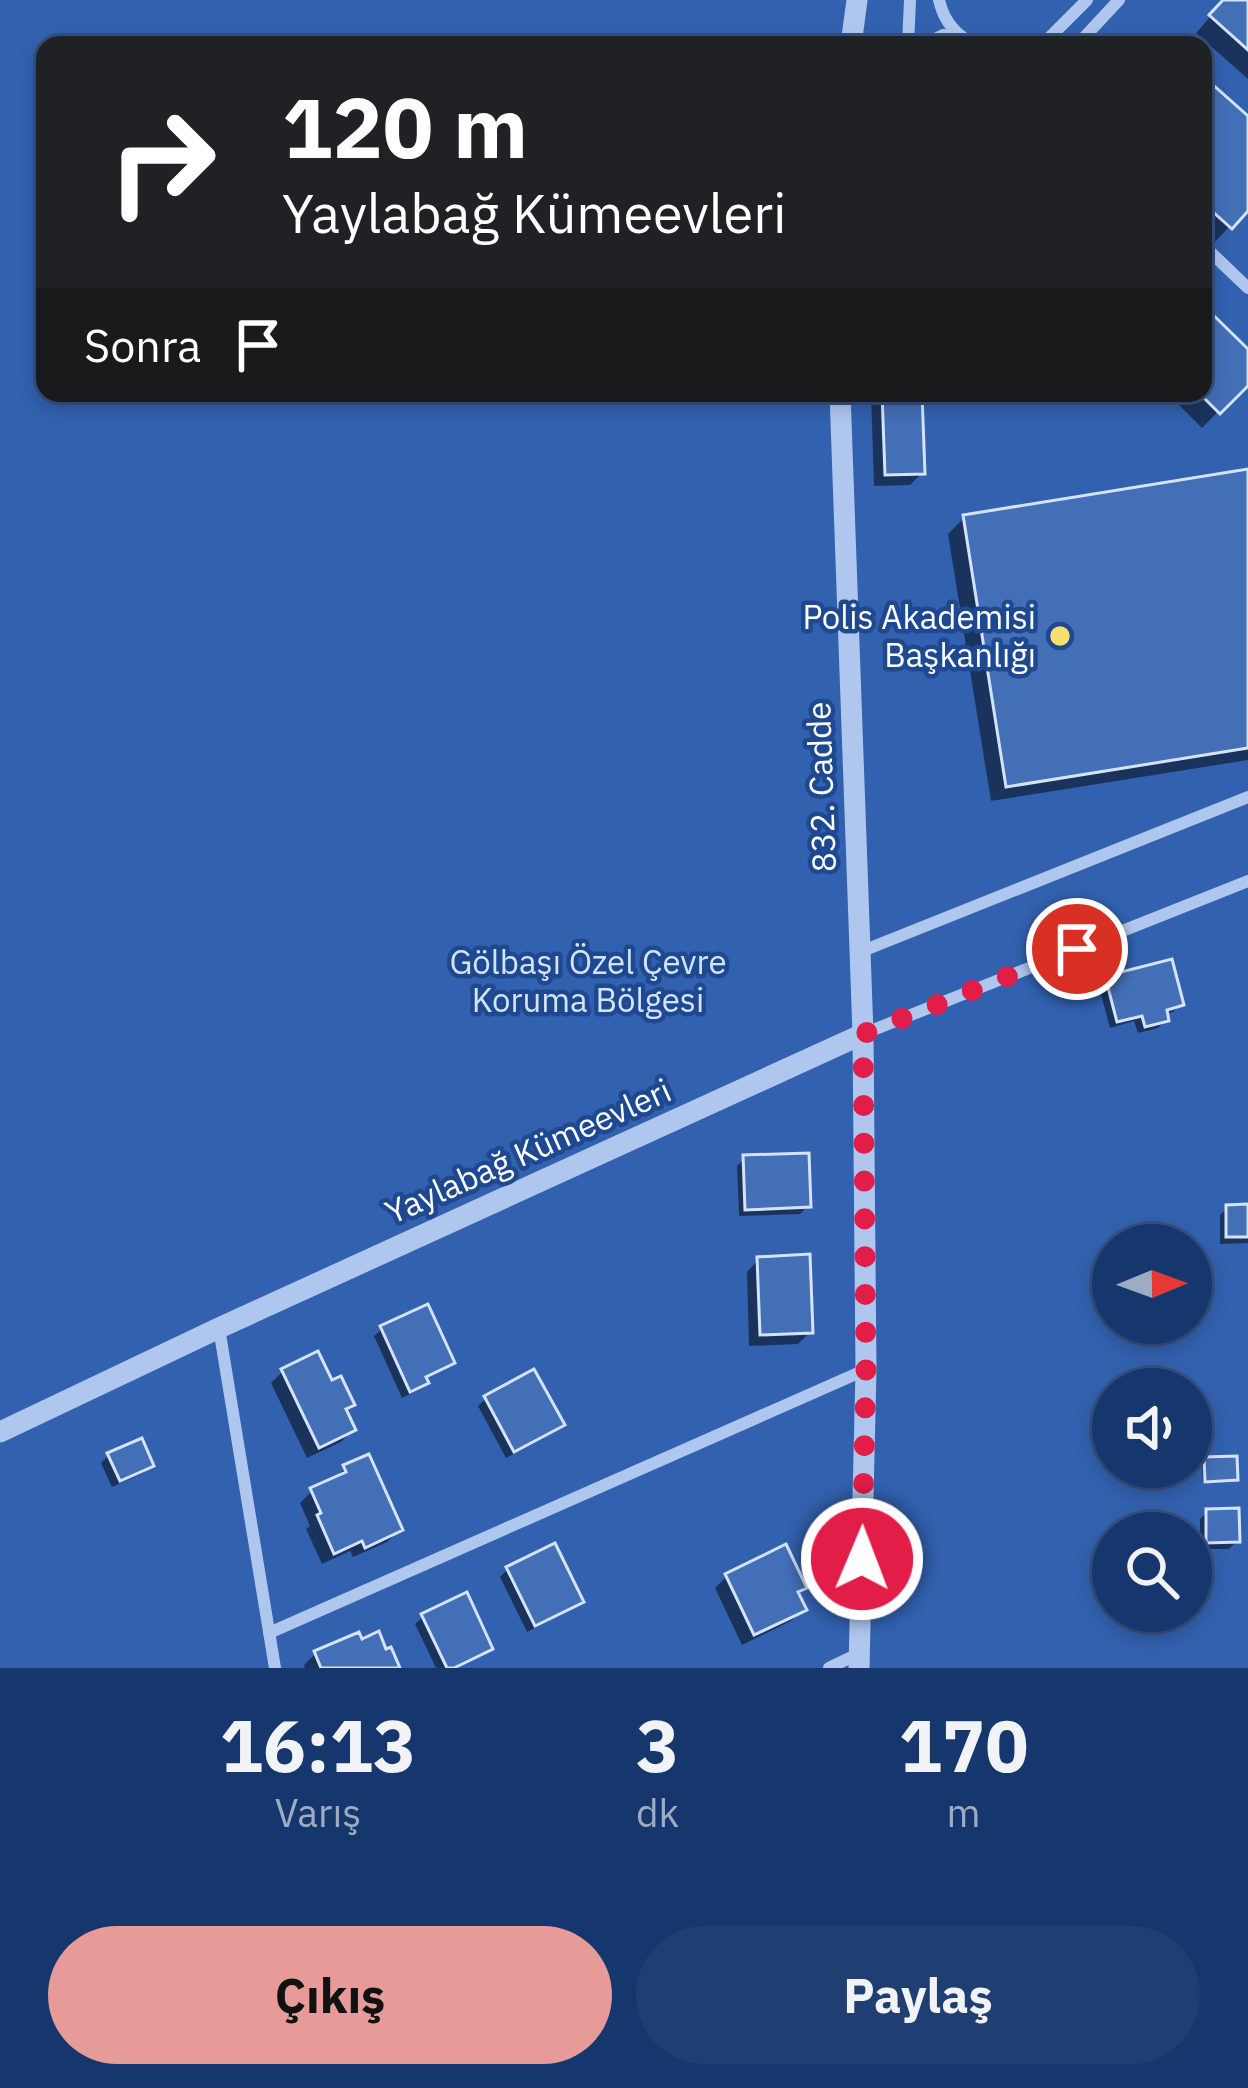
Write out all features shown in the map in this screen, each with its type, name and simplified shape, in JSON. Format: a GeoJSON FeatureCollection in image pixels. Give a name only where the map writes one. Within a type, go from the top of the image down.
{"type":"FeatureCollection","features":[{"type":"Feature","properties":{"kind":"street"},"geometry":{"type":"LineString","coordinates":[[852,36],[856,0]]}},
{"type":"Feature","properties":{"kind":"street"},"geometry":{"type":"LineString","coordinates":[[908,36],[910,0]]}},
{"type":"Feature","properties":{"kind":"street"},"geometry":{"type":"LineString","coordinates":[[939,0],[949,25],[962,36]]}},
{"type":"Feature","properties":{"kind":"street"},"geometry":{"type":"LineString","coordinates":[[1051,36],[1087,0]]}},
{"type":"Feature","properties":{"kind":"street"},"geometry":{"type":"LineString","coordinates":[[1085,36],[1119,0]]}},
{"type":"Feature","properties":{"kind":"street"},"geometry":{"type":"LineString","coordinates":[[1212,254],[1248,288]]}},
{"type":"Feature","properties":{"kind":"street","name":"832. Cadde"},"geometry":{"type":"LineString","coordinates":[[840,402],[863,1034]]}},
{"type":"Feature","properties":{"kind":"street"},"geometry":{"type":"LineString","coordinates":[[860,952],[1248,796]]}},
{"type":"Feature","properties":{"kind":"street","name":"Yaylabağ Kümeevleri"},"geometry":{"type":"LineString","coordinates":[[0,1432],[863,1034],[1248,881]]}},
{"type":"Feature","properties":{"kind":"street"},"geometry":{"type":"LineString","coordinates":[[829,1668],[860,1661],[866,1370],[863,1034]]}},
{"type":"Feature","properties":{"kind":"street"},"geometry":{"type":"LineString","coordinates":[[220,1328],[275,1668]]}},
{"type":"Feature","properties":{"kind":"street"},"geometry":{"type":"LineString","coordinates":[[269,1633],[866,1370]]}},
{"type":"Feature","properties":{"kind":"green space","name":"Gölbaşı Özel Çevre Koruma Bölgesi"},"geometry":{"type":"Polygon","coordinates":[[[0,0],[1248,0],[1248,1668],[0,1668],[0,0]]]}},
{"type":"Feature","properties":{"kind":"building"},"geometry":{"type":"Polygon","coordinates":[[[1223,0],[1248,0],[1248,50],[1209,15],[1223,0]]]}},
{"type":"Feature","properties":{"kind":"building"},"geometry":{"type":"Polygon","coordinates":[[[1212,84],[1248,116],[1248,211],[1232,229],[1212,211],[1212,84]]]}},
{"type":"Feature","properties":{"kind":"building"},"geometry":{"type":"Polygon","coordinates":[[[1212,314],[1248,349],[1248,386],[1220,414],[1208,402],[1212,402],[1212,314]]]}},
{"type":"Feature","properties":{"kind":"building"},"geometry":{"type":"Polygon","coordinates":[[[882,402],[922,402],[925,474],[885,475],[882,402]]]}},
{"type":"Feature","properties":{"kind":"building"},"geometry":{"type":"Polygon","coordinates":[[[1248,469],[1248,748],[1006,787],[963,515],[1248,469]]]}},
{"type":"Feature","properties":{"kind":"building"},"geometry":{"type":"Polygon","coordinates":[[[1172,959],[1184,1005],[1167,1010],[1169,1021],[1145,1027],[1142,1016],[1117,1022],[1105,976],[1172,959]]]}},
{"type":"Feature","properties":{"kind":"building"},"geometry":{"type":"Polygon","coordinates":[[[809,1153],[811,1207],[745,1210],[743,1155],[809,1153]]]}},
{"type":"Feature","properties":{"kind":"building"},"geometry":{"type":"Polygon","coordinates":[[[1248,1204],[1248,1237],[1226,1237],[1226,1205],[1248,1204]]]}},
{"type":"Feature","properties":{"kind":"building"},"geometry":{"type":"Polygon","coordinates":[[[810,1254],[813,1333],[760,1335],[757,1257],[810,1254]]]}},
{"type":"Feature","properties":{"kind":"building"},"geometry":{"type":"Polygon","coordinates":[[[428,1304],[455,1363],[426,1377],[429,1383],[410,1392],[380,1326],[428,1304]]]}},
{"type":"Feature","properties":{"kind":"building"},"geometry":{"type":"Polygon","coordinates":[[[318,1351],[332,1380],[341,1376],[355,1405],[346,1409],[356,1430],[319,1448],[281,1369],[318,1351]]]}},
{"type":"Feature","properties":{"kind":"building"},"geometry":{"type":"Polygon","coordinates":[[[534,1369],[565,1425],[514,1452],[484,1396],[534,1369]]]}},
{"type":"Feature","properties":{"kind":"building"},"geometry":{"type":"Polygon","coordinates":[[[142,1438],[154,1466],[120,1481],[107,1453],[142,1438]]]}},
{"type":"Feature","properties":{"kind":"building"},"geometry":{"type":"Polygon","coordinates":[[[369,1454],[403,1530],[365,1548],[362,1541],[334,1554],[310,1488],[346,1472],[343,1465],[369,1454]]]}},
{"type":"Feature","properties":{"kind":"building"},"geometry":{"type":"Polygon","coordinates":[[[1237,1456],[1238,1480],[1212,1482],[1212,1457],[1237,1456]]]}},
{"type":"Feature","properties":{"kind":"building"},"geometry":{"type":"Polygon","coordinates":[[[1239,1508],[1240,1542],[1212,1543],[1212,1512],[1206,1509],[1239,1508]]]}},
{"type":"Feature","properties":{"kind":"building"},"geometry":{"type":"Polygon","coordinates":[[[555,1543],[584,1602],[535,1626],[506,1567],[555,1543]]]}},
{"type":"Feature","properties":{"kind":"building"},"geometry":{"type":"Polygon","coordinates":[[[786,1544],[807,1588],[798,1592],[807,1610],[754,1635],[725,1574],[786,1544]]]}},
{"type":"Feature","properties":{"kind":"building"},"geometry":{"type":"Polygon","coordinates":[[[467,1592],[493,1649],[447,1668],[421,1614],[467,1592]]]}},
{"type":"Feature","properties":{"kind":"building"},"geometry":{"type":"Polygon","coordinates":[[[379,1631],[400,1668],[321,1668],[314,1651],[359,1632],[362,1639],[379,1631]]]}},
{"type":"Feature","properties":{"kind":"place","name":"Polis Akademisi Başkanlığı"},"geometry":{"type":"Point","coordinates":[1060,636]}},
{"type":"Feature","properties":{"kind":"route"},"geometry":{"type":"LineString","coordinates":[[862,1559],[866,1370],[863,1034],[1077,949]]}}]}
